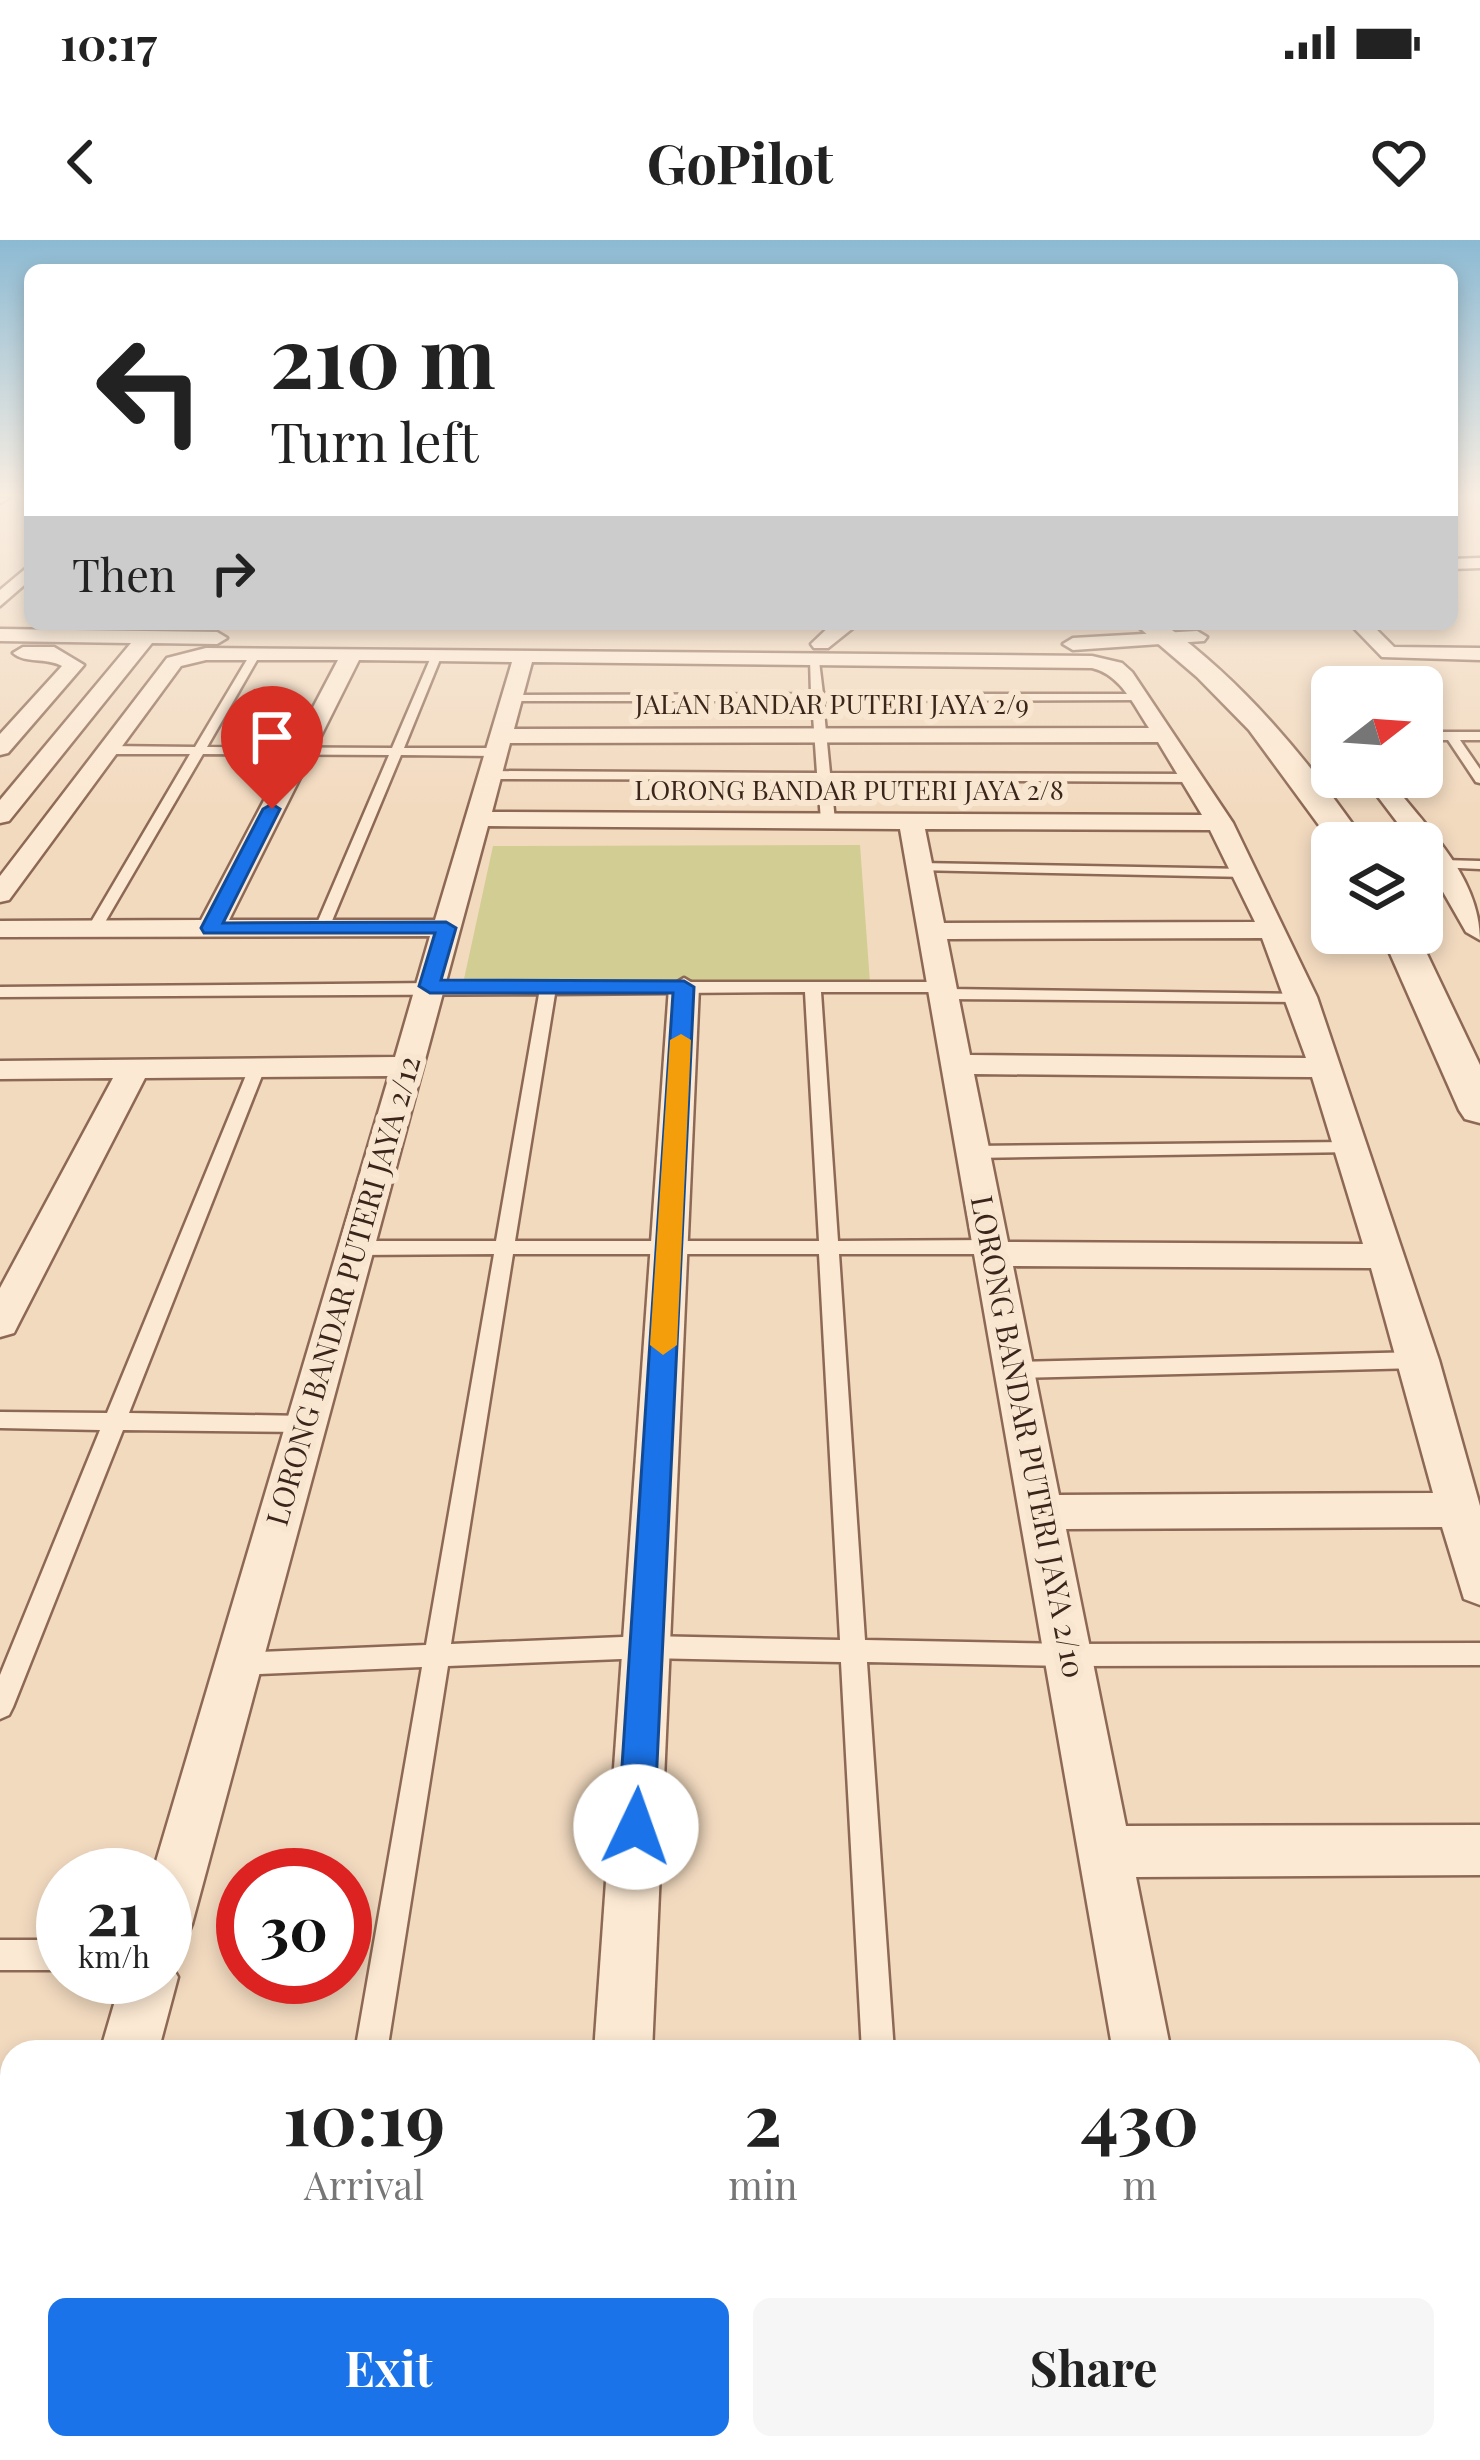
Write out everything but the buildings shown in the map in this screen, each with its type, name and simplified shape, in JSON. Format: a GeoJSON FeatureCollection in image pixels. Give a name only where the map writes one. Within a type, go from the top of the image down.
{"type":"FeatureCollection","features":[{"type":"Feature","properties":{"kind":"street"},"geometry":{"type":"LineString","coordinates":[[817,652],[835,630]]}},
{"type":"Feature","properties":{"kind":"street"},"geometry":{"type":"LineString","coordinates":[[1058,630],[1065,644]]}},
{"type":"Feature","properties":{"kind":"street"},"geometry":{"type":"LineString","coordinates":[[1366,630],[1389,653],[1480,654]]}},
{"type":"Feature","properties":{"kind":"street"},"geometry":{"type":"LineString","coordinates":[[1173,631],[1260,722],[1334,822]]}},
{"type":"Feature","properties":{"kind":"street"},"geometry":{"type":"LineString","coordinates":[[0,894],[174,662],[206,654],[523,658],[817,652],[1065,644],[1173,631],[1272,700],[1311,749]]}},
{"type":"Feature","properties":{"kind":"street"},"geometry":{"type":"LineString","coordinates":[[11,636],[817,652],[1092,662],[1115,667],[1221,823],[1302,997],[1419,1360],[1480,1586]]}},
{"type":"Feature","properties":{"kind":"street"},"geometry":{"type":"LineString","coordinates":[[0,748],[74,665],[11,636]]}},
{"type":"Feature","properties":{"kind":"street"},"geometry":{"type":"LineString","coordinates":[[0,816],[146,637]]}},
{"type":"Feature","properties":{"kind":"street"},"geometry":{"type":"LineString","coordinates":[[211,928],[351,655]]}},
{"type":"Feature","properties":{"kind":"street","name":"LORONG BANDAR PUTERI JAYA 2/12"},"geometry":{"type":"LineString","coordinates":[[186,1848],[523,658]]}},
{"type":"Feature","properties":{"kind":"street","name":"JALAN BANDAR PUTERI JAYA 2/9"},"geometry":{"type":"LineString","coordinates":[[496,754],[821,735],[1164,735]]}},
{"type":"Feature","properties":{"kind":"street"},"geometry":{"type":"LineString","coordinates":[[1391,798],[1410,822]]}},
{"type":"Feature","properties":{"kind":"street","name":"LORONG BANDAR PUTERI JAYA 2/8"},"geometry":{"type":"LineString","coordinates":[[477,819],[1221,823]]}},
{"type":"Feature","properties":{"kind":"street","name":"LORONG BANDAR PUTERI JAYA 2/10"},"geometry":{"type":"LineString","coordinates":[[911,821],[1140,2040]]}},
{"type":"Feature","properties":{"kind":"street"},"geometry":{"type":"LineString","coordinates":[[1443,866],[1480,932]]}},
{"type":"Feature","properties":{"kind":"street"},"geometry":{"type":"LineString","coordinates":[[0,929],[446,928]]}},
{"type":"Feature","properties":{"kind":"street"},"geometry":{"type":"LineString","coordinates":[[932,932],[1272,929]]}},
{"type":"Feature","properties":{"kind":"street"},"geometry":{"type":"LineString","coordinates":[[1443,951],[1480,1024]]}},
{"type":"Feature","properties":{"kind":"street"},"geometry":{"type":"LineString","coordinates":[[1409,954],[1480,1110]]}},
{"type":"Feature","properties":{"kind":"street"},"geometry":{"type":"LineString","coordinates":[[624,2040],[684,987]]}},
{"type":"Feature","properties":{"kind":"street"},"geometry":{"type":"LineString","coordinates":[[957,1064],[1327,1068]]}},
{"type":"Feature","properties":{"kind":"street"},"geometry":{"type":"LineString","coordinates":[[0,1070],[407,1066]]}},
{"type":"Feature","properties":{"kind":"street"},"geometry":{"type":"LineString","coordinates":[[0,1323],[134,1069]]}},
{"type":"Feature","properties":{"kind":"street"},"geometry":{"type":"LineString","coordinates":[[992,1250],[1386,1256]]}},
{"type":"Feature","properties":{"kind":"street"},"geometry":{"type":"LineString","coordinates":[[1040,1512],[1460,1510]]}},
{"type":"Feature","properties":{"kind":"street"},"geometry":{"type":"LineString","coordinates":[[1105,1852],[1480,1850]]}},
{"type":"Feature","properties":{"kind":"street"},"geometry":{"type":"LineString","coordinates":[[132,2040],[142,2004]]}},
{"type":"Feature","properties":{"kind":"lane"},"geometry":{"type":"LineString","coordinates":[[817,652],[828,821]]}},
{"type":"Feature","properties":{"kind":"lane"},"geometry":{"type":"LineString","coordinates":[[94,929],[256,653]]}},
{"type":"Feature","properties":{"kind":"lane"},"geometry":{"type":"LineString","coordinates":[[322,928],[400,752],[436,657]]}},
{"type":"Feature","properties":{"kind":"lane"},"geometry":{"type":"LineString","coordinates":[[511,698],[1139,697]]}},
{"type":"Feature","properties":{"kind":"lane"},"geometry":{"type":"LineString","coordinates":[[1443,736],[1480,736]]}},
{"type":"Feature","properties":{"kind":"lane"},"geometry":{"type":"LineString","coordinates":[[1452,736],[1480,779]]}},
{"type":"Feature","properties":{"kind":"lane"},"geometry":{"type":"LineString","coordinates":[[109,750],[496,754],[825,777],[1193,778]]}},
{"type":"Feature","properties":{"kind":"lane"},"geometry":{"type":"LineString","coordinates":[[1443,864],[1480,865]]}},
{"type":"Feature","properties":{"kind":"lane"},"geometry":{"type":"LineString","coordinates":[[920,868],[1247,873]]}},
{"type":"Feature","properties":{"kind":"lane"},"geometry":{"type":"LineString","coordinates":[[373,2040],[548,987]]}},
{"type":"Feature","properties":{"kind":"lane"},"geometry":{"type":"LineString","coordinates":[[0,992],[813,987],[1302,997]]}},
{"type":"Feature","properties":{"kind":"lane"},"geometry":{"type":"LineString","coordinates":[[813,987],[877,2040]]}},
{"type":"Feature","properties":{"kind":"lane"},"geometry":{"type":"LineString","coordinates":[[0,1707],[257,1068]]}},
{"type":"Feature","properties":{"kind":"lane"},"geometry":{"type":"LineString","coordinates":[[973,1152],[1350,1148]]}},
{"type":"Feature","properties":{"kind":"lane"},"geometry":{"type":"LineString","coordinates":[[356,1248],[992,1250]]}},
{"type":"Feature","properties":{"kind":"lane"},"geometry":{"type":"LineString","coordinates":[[1014,1370],[1419,1360]]}},
{"type":"Feature","properties":{"kind":"lane"},"geometry":{"type":"LineString","coordinates":[[0,1420],[306,1424]]}},
{"type":"Feature","properties":{"kind":"lane"},"geometry":{"type":"LineString","coordinates":[[238,1664],[646,1647],[1068,1655],[1480,1654]]}},
{"type":"Feature","properties":{"kind":"lane"},"geometry":{"type":"LineString","coordinates":[[0,1955],[36,1955]]}},
{"type":"Feature","properties":{"kind":"shaded area"},"geometry":{"type":"Polygon","coordinates":[[[860,845],[870,983],[464,979],[493,846],[860,845]]]}},
{"type":"Feature","properties":{"kind":"slow traffic"},"geometry":{"type":"LineString","coordinates":[[663,1345],[681,1040]]}},
{"type":"Feature","properties":{"kind":"route"},"geometry":{"type":"LineString","coordinates":[[272,809],[211,928],[446,928],[430,986],[684,987],[636,1827]]}}]}
